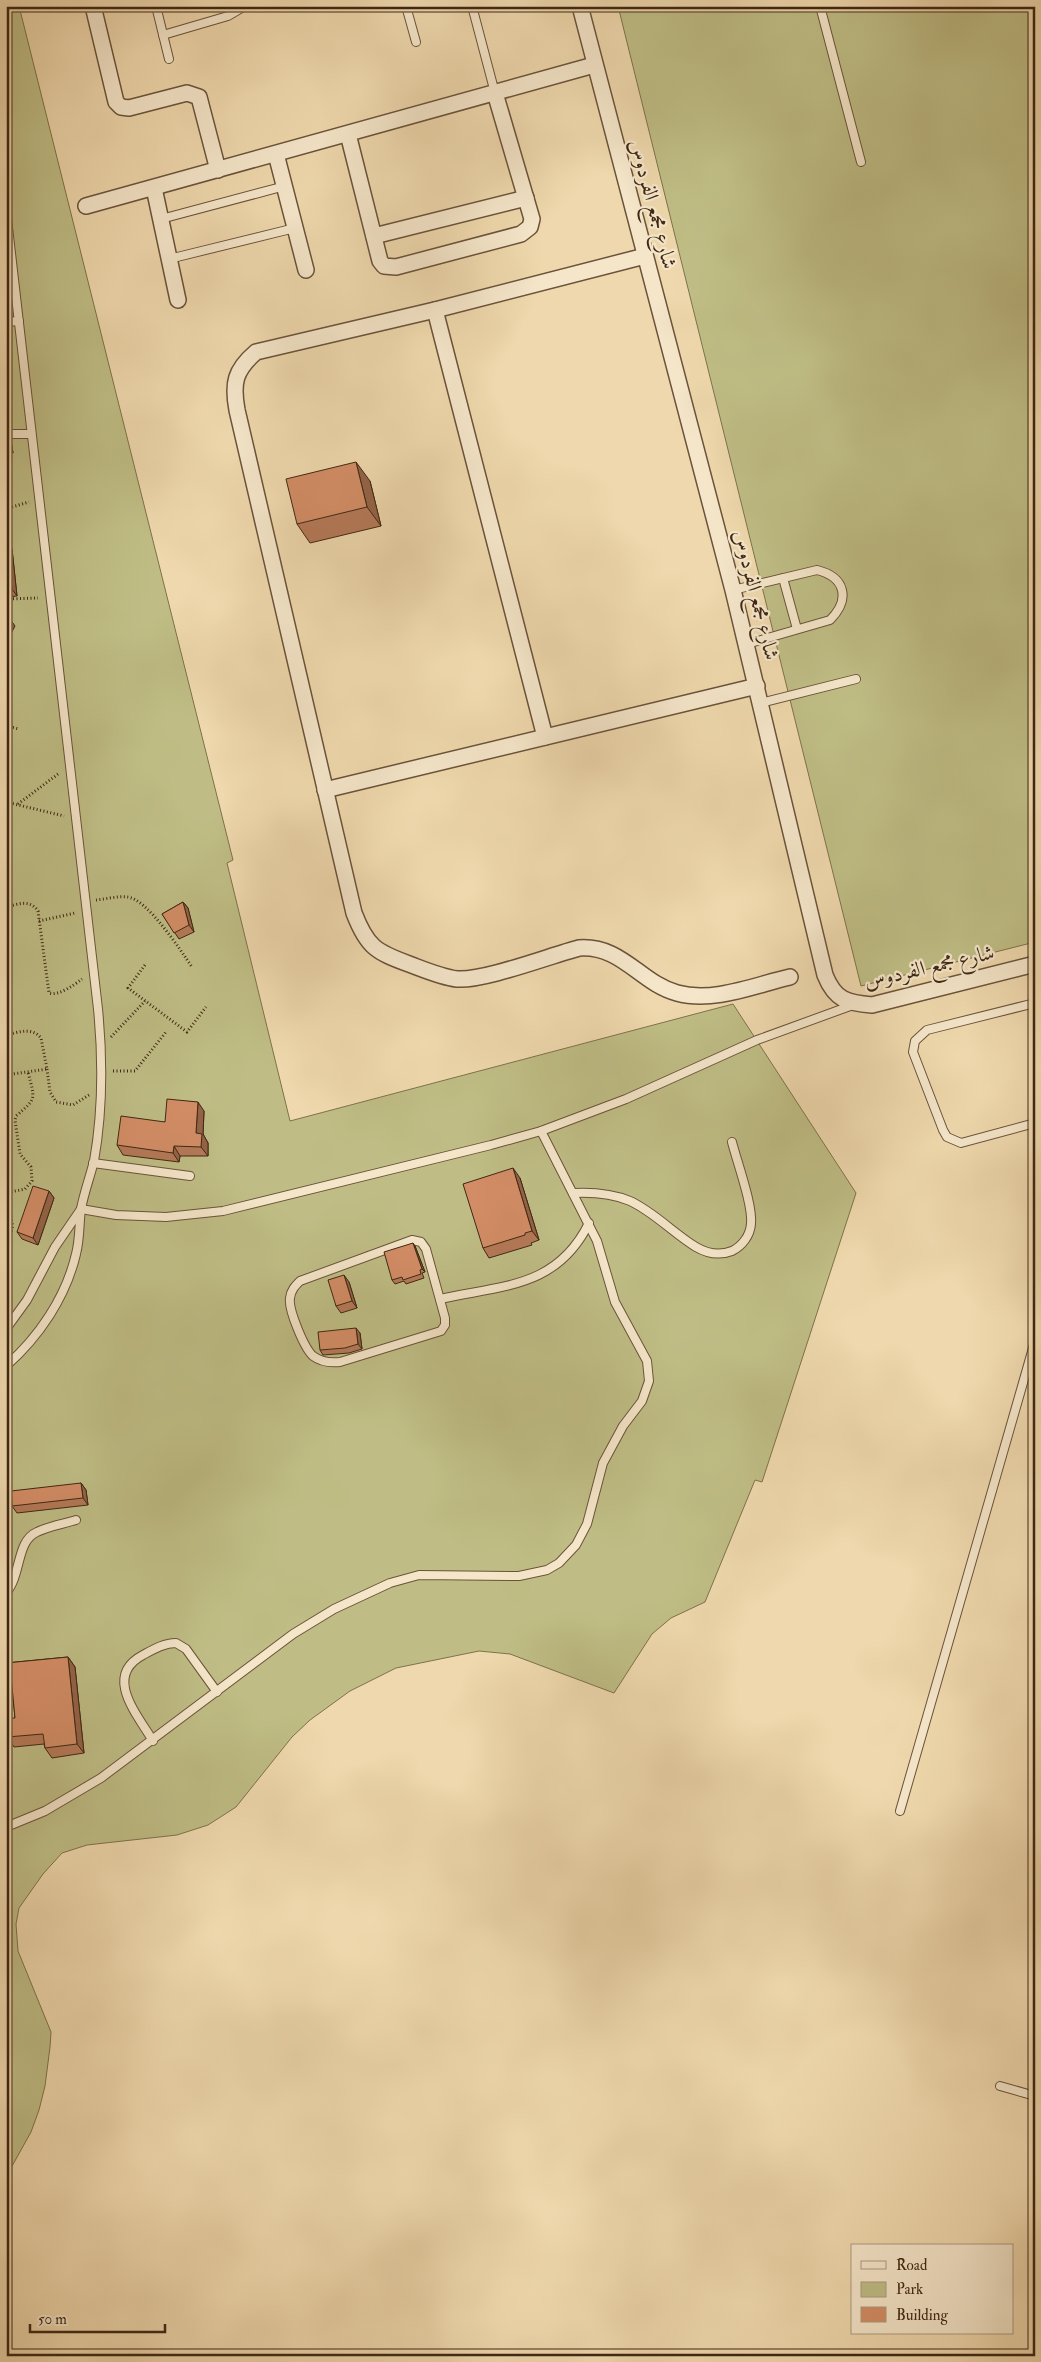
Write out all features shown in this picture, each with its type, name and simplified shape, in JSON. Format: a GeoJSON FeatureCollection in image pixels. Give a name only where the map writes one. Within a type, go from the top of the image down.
{"type":"FeatureCollection","features":[{"type":"Feature","properties":{"kind":"street"},"geometry":{"type":"LineString","coordinates":[[93,6],[116,102],[121,107],[128,108],[187,93],[199,97],[218,170]]}},
{"type":"Feature","properties":{"kind":"street","name":"شارع مجمع الفردوس"},"geometry":{"type":"LineString","coordinates":[[580,6],[747,644],[825,975],[830,989],[839,998],[856,1004],[872,1005],[1035,964]]}},
{"type":"Feature","properties":{"kind":"street"},"geometry":{"type":"LineString","coordinates":[[86,206],[594,65]]}},
{"type":"Feature","properties":{"kind":"street"},"geometry":{"type":"LineString","coordinates":[[348,134],[380,261],[384,266],[396,267],[521,234],[530,227],[532,219],[495,92]]}},
{"type":"Feature","properties":{"kind":"street"},"geometry":{"type":"LineString","coordinates":[[276,154],[306,270]]}},
{"type":"Feature","properties":{"kind":"street"},"geometry":{"type":"LineString","coordinates":[[154,188],[178,300]]}},
{"type":"Feature","properties":{"kind":"street"},"geometry":{"type":"LineString","coordinates":[[374,236],[526,198]]}},
{"type":"Feature","properties":{"kind":"street"},"geometry":{"type":"LineString","coordinates":[[645,256],[435,310],[256,352],[244,363],[236,378],[234,394],[237,410],[357,921],[370,945],[386,956],[446,977],[466,979],[579,948],[590,947],[616,955],[666,989],[701,996],[714,995],[790,977]]}},
{"type":"Feature","properties":{"kind":"street"},"geometry":{"type":"LineString","coordinates":[[435,310],[545,737]]}},
{"type":"Feature","properties":{"kind":"street"},"geometry":{"type":"LineString","coordinates":[[325,790],[757,686]]}},
{"type":"Feature","properties":{"kind":"lane"},"geometry":{"type":"LineString","coordinates":[[156,6],[169,59]]}},
{"type":"Feature","properties":{"kind":"lane"},"geometry":{"type":"LineString","coordinates":[[163,34],[228,16],[246,6]]}},
{"type":"Feature","properties":{"kind":"lane"},"geometry":{"type":"LineString","coordinates":[[406,6],[416,42]]}},
{"type":"Feature","properties":{"kind":"lane"},"geometry":{"type":"LineString","coordinates":[[472,6],[495,92]]}},
{"type":"Feature","properties":{"kind":"lane"},"geometry":{"type":"LineString","coordinates":[[820,6],[861,162]]}},
{"type":"Feature","properties":{"kind":"lane"},"geometry":{"type":"LineString","coordinates":[[161,219],[284,186]]}},
{"type":"Feature","properties":{"kind":"lane"},"geometry":{"type":"LineString","coordinates":[[6,210],[101,1039],[102,1070],[98,1132],[93,1163],[81,1209],[77,1253],[63,1290],[46,1320],[31,1341],[6,1366]]}},
{"type":"Feature","properties":{"kind":"lane"},"geometry":{"type":"LineString","coordinates":[[169,258],[295,228]]}},
{"type":"Feature","properties":{"kind":"lane"},"geometry":{"type":"LineString","coordinates":[[6,322],[19,321]]}},
{"type":"Feature","properties":{"kind":"lane"},"geometry":{"type":"LineString","coordinates":[[6,434],[31,434]]}},
{"type":"Feature","properties":{"kind":"lane"},"geometry":{"type":"LineString","coordinates":[[733,590],[816,570],[830,573],[840,583],[842,590],[843,596],[840,610],[830,620],[747,644]]}},
{"type":"Feature","properties":{"kind":"lane"},"geometry":{"type":"LineString","coordinates":[[782,578],[797,629]]}},
{"type":"Feature","properties":{"kind":"lane"},"geometry":{"type":"LineString","coordinates":[[761,703],[856,679]]}},
{"type":"Feature","properties":{"kind":"lane"},"geometry":{"type":"LineString","coordinates":[[81,1209],[116,1215],[157,1217],[223,1211],[541,1130],[670,1081],[757,1040],[856,1004]]}},
{"type":"Feature","properties":{"kind":"lane"},"geometry":{"type":"LineString","coordinates":[[1034,1004],[928,1030],[915,1041],[913,1052],[944,1130],[954,1142],[961,1144],[1035,1123]]}},
{"type":"Feature","properties":{"kind":"lane"},"geometry":{"type":"LineString","coordinates":[[6,1827],[16,1824],[74,1795],[153,1741],[312,1620],[404,1578],[431,1574],[519,1576],[533,1574],[559,1563],[576,1545],[588,1524],[603,1463],[623,1426],[642,1401],[649,1381],[647,1361],[615,1302],[603,1255],[541,1130]]}},
{"type":"Feature","properties":{"kind":"lane"},"geometry":{"type":"LineString","coordinates":[[573,1193],[593,1192],[612,1194],[631,1201],[696,1247],[710,1254],[724,1254],[738,1248],[747,1238],[751,1224],[732,1142]]}},
{"type":"Feature","properties":{"kind":"lane"},"geometry":{"type":"LineString","coordinates":[[93,1163],[190,1176]]}},
{"type":"Feature","properties":{"kind":"lane"},"geometry":{"type":"LineString","coordinates":[[6,1329],[27,1300],[55,1247],[81,1209]]}},
{"type":"Feature","properties":{"kind":"lane"},"geometry":{"type":"LineString","coordinates":[[440,1299],[536,1278],[565,1258],[582,1236],[588,1223]]}},
{"type":"Feature","properties":{"kind":"lane"},"geometry":{"type":"LineString","coordinates":[[412,1240],[421,1242],[426,1248],[440,1299],[445,1318],[445,1325],[441,1330],[333,1362],[318,1359],[308,1351],[289,1299],[291,1292],[300,1281],[412,1240]]}},
{"type":"Feature","properties":{"kind":"lane"},"geometry":{"type":"LineString","coordinates":[[900,1811],[1035,1341]]}},
{"type":"Feature","properties":{"kind":"lane"},"geometry":{"type":"LineString","coordinates":[[6,1593],[15,1580],[22,1548],[31,1536],[37,1532],[76,1520]]}},
{"type":"Feature","properties":{"kind":"lane"},"geometry":{"type":"LineString","coordinates":[[153,1741],[125,1693],[124,1677],[132,1662],[164,1644],[176,1643],[186,1649],[216,1692]]}},
{"type":"Feature","properties":{"kind":"lane"},"geometry":{"type":"LineString","coordinates":[[1000,2086],[1035,2096]]}},
{"type":"Feature","properties":{"kind":"path"},"geometry":{"type":"LineString","coordinates":[[6,599],[50,598]]}},
{"type":"Feature","properties":{"kind":"path"},"geometry":{"type":"LineString","coordinates":[[6,726],[19,729]]}},
{"type":"Feature","properties":{"kind":"path"},"geometry":{"type":"LineString","coordinates":[[18,804],[45,785],[69,763]]}},
{"type":"Feature","properties":{"kind":"path"},"geometry":{"type":"LineString","coordinates":[[6,802],[76,818]]}},
{"type":"Feature","properties":{"kind":"path"},"geometry":{"type":"LineString","coordinates":[[85,901],[127,896],[134,899],[164,926],[192,967]]}},
{"type":"Feature","properties":{"kind":"path"},"geometry":{"type":"LineString","coordinates":[[1035,896],[1030,902],[1030,906],[1035,929]]}},
{"type":"Feature","properties":{"kind":"path"},"geometry":{"type":"LineString","coordinates":[[6,907],[31,904],[38,911],[49,993],[53,994],[69,988],[93,968]]}},
{"type":"Feature","properties":{"kind":"path"},"geometry":{"type":"LineString","coordinates":[[39,921],[86,910]]}},
{"type":"Feature","properties":{"kind":"path"},"geometry":{"type":"LineString","coordinates":[[145,965],[128,988],[187,1032],[206,1007]]}},
{"type":"Feature","properties":{"kind":"path"},"geometry":{"type":"LineString","coordinates":[[101,1039],[114,1036],[145,1001]]}},
{"type":"Feature","properties":{"kind":"path"},"geometry":{"type":"LineString","coordinates":[[6,1035],[26,1031],[39,1035],[50,1092],[56,1102],[67,1106],[78,1103],[102,1085]]}},
{"type":"Feature","properties":{"kind":"path"},"geometry":{"type":"LineString","coordinates":[[102,1070],[136,1071],[166,1032]]}},
{"type":"Feature","properties":{"kind":"path"},"geometry":{"type":"LineString","coordinates":[[6,1075],[47,1069]]}},
{"type":"Feature","properties":{"kind":"path"},"geometry":{"type":"LineString","coordinates":[[6,1196],[10,1192],[25,1190],[32,1180],[31,1167],[20,1154],[15,1120],[16,1116],[25,1110],[33,1100],[34,1093],[28,1072]]}},
{"type":"Feature","properties":{"kind":"path"},"geometry":{"type":"LineString","coordinates":[[6,1211],[13,1224],[12,1232],[6,1239]]}},
{"type":"Feature","properties":{"kind":"green space"},"geometry":{"type":"Polygon","coordinates":[[[6,6],[19,6],[233,860],[227,863],[290,1121],[733,1004],[856,1193],[762,1482],[755,1480],[705,1602],[671,1618],[652,1634],[614,1693],[510,1654],[479,1651],[396,1668],[350,1691],[310,1720],[292,1737],[236,1807],[208,1825],[177,1835],[87,1845],[62,1853],[43,1874],[19,1908],[16,1924],[18,1951],[51,2032],[50,2047],[45,2086],[39,2110],[31,2132],[6,2177],[6,6]]]}},
{"type":"Feature","properties":{"kind":"green space"},"geometry":{"type":"Polygon","coordinates":[[[618,6],[1035,6],[1035,942],[861,986],[618,6]]]}},
{"type":"Feature","properties":{"kind":"building"},"geometry":{"type":"Polygon","coordinates":[[[9,436],[11,450],[6,450],[6,437],[9,436]]]}},
{"type":"Feature","properties":{"kind":"building"},"geometry":{"type":"Polygon","coordinates":[[[356,462],[367,507],[297,524],[286,479],[356,462]]]}},
{"type":"Feature","properties":{"kind":"building"},"geometry":{"type":"Polygon","coordinates":[[[6,542],[12,589],[6,589],[6,542]]]}},
{"type":"Feature","properties":{"kind":"building"},"geometry":{"type":"Polygon","coordinates":[[[6,618],[10,619],[6,627],[6,618]]]}},
{"type":"Feature","properties":{"kind":"building"},"geometry":{"type":"Polygon","coordinates":[[[183,902],[189,925],[174,933],[162,914],[183,902]]]}},
{"type":"Feature","properties":{"kind":"building"},"geometry":{"type":"Polygon","coordinates":[[[167,1099],[198,1102],[196,1133],[202,1134],[201,1147],[174,1146],[173,1153],[117,1145],[121,1116],[165,1122],[167,1099]]]}},
{"type":"Feature","properties":{"kind":"building"},"geometry":{"type":"Polygon","coordinates":[[[513,1168],[532,1231],[483,1248],[463,1184],[513,1168]]]}},
{"type":"Feature","properties":{"kind":"building"},"geometry":{"type":"Polygon","coordinates":[[[33,1186],[49,1191],[33,1238],[17,1232],[33,1186]]]}},
{"type":"Feature","properties":{"kind":"building"},"geometry":{"type":"Polygon","coordinates":[[[413,1243],[422,1269],[420,1270],[421,1274],[403,1280],[402,1277],[392,1280],[384,1252],[413,1243]]]}},
{"type":"Feature","properties":{"kind":"building"},"geometry":{"type":"Polygon","coordinates":[[[344,1275],[352,1301],[336,1306],[328,1280],[344,1275]]]}},
{"type":"Feature","properties":{"kind":"building"},"geometry":{"type":"Polygon","coordinates":[[[356,1328],[358,1344],[345,1348],[320,1350],[318,1332],[356,1328]]]}},
{"type":"Feature","properties":{"kind":"building"},"geometry":{"type":"Polygon","coordinates":[[[81,1483],[83,1498],[12,1506],[11,1491],[81,1483]]]}},
{"type":"Feature","properties":{"kind":"building"},"geometry":{"type":"Polygon","coordinates":[[[68,1657],[77,1744],[45,1748],[43,1734],[7,1737],[6,1718],[15,1718],[11,1676],[6,1676],[6,1663],[68,1657]]]}}]}
